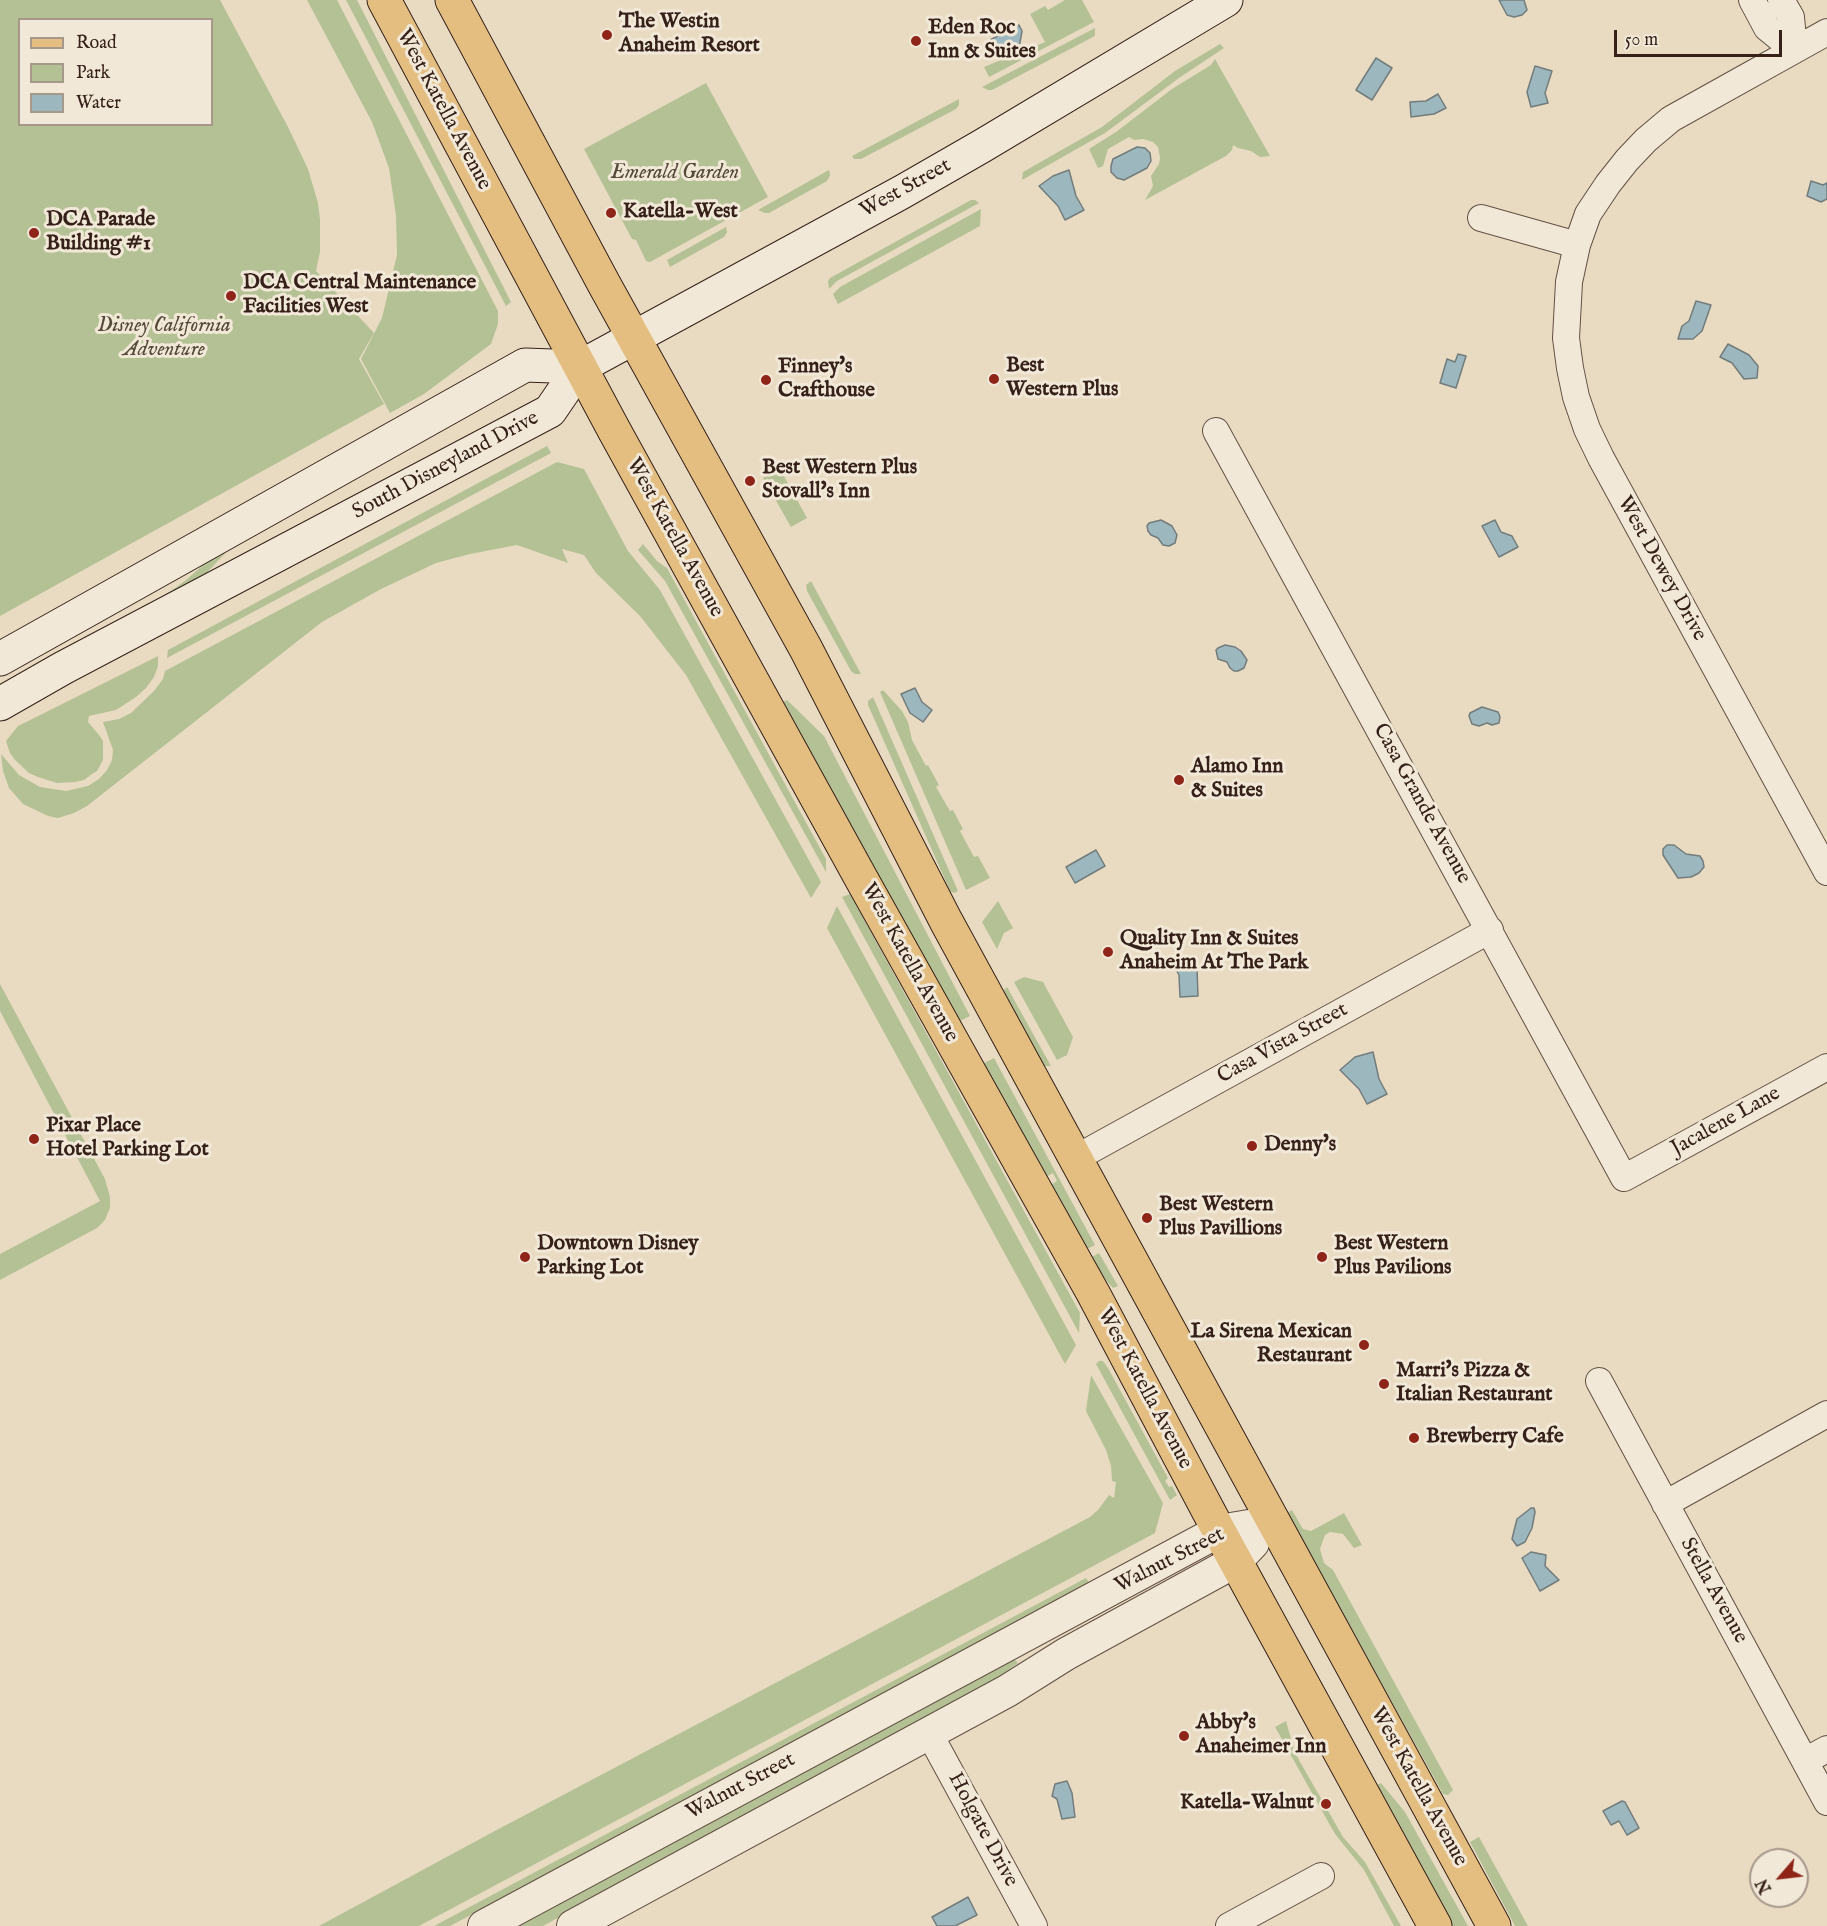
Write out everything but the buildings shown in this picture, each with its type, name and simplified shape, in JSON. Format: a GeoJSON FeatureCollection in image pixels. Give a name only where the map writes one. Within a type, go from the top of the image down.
{"type":"FeatureCollection","features":[{"type":"Feature","properties":{"kind":"main road","name":"West Katella Avenue"},"geometry":{"type":"LineString","coordinates":[[384,0],[580,367],[1093,1293],[1219,1531],[1435,1926]]}},
{"type":"Feature","properties":{"kind":"main road","name":"West Katella Avenue"},"geometry":{"type":"LineString","coordinates":[[452,0],[634,338],[806,650],[946,921],[1494,1926]]}},
{"type":"Feature","properties":{"kind":"main road","name":"West Street"},"geometry":{"type":"LineString","coordinates":[[580,367],[962,158],[1226,0]]}},
{"type":"Feature","properties":{"kind":"main road"},"geometry":{"type":"LineString","coordinates":[[0,659],[525,365],[580,367]]}},
{"type":"Feature","properties":{"kind":"main road","name":"South Disneyland Drive"},"geometry":{"type":"LineString","coordinates":[[0,704],[63,668],[550,411],[580,367]]}},
{"type":"Feature","properties":{"kind":"street"},"geometry":{"type":"LineString","coordinates":[[1752,0],[1767,28],[1794,50]]}},
{"type":"Feature","properties":{"kind":"street"},"geometry":{"type":"LineString","coordinates":[[1782,0],[1791,17],[1794,50]]}},
{"type":"Feature","properties":{"kind":"street","name":"West Dewey Drive"},"geometry":{"type":"LineString","coordinates":[[1827,32],[1671,119],[1627,160],[1588,214],[1577,245],[1569,282],[1566,338],[1574,387],[1587,429],[1601,458],[1827,872]]}},
{"type":"Feature","properties":{"kind":"street"},"geometry":{"type":"LineString","coordinates":[[1481,218],[1577,245]]}},
{"type":"Feature","properties":{"kind":"street","name":"Casa Grande Avenue"},"geometry":{"type":"LineString","coordinates":[[1216,431],[1624,1178]]}},
{"type":"Feature","properties":{"kind":"street","name":"Casa Vista Street"},"geometry":{"type":"LineString","coordinates":[[1076,1158],[1490,930]]}},
{"type":"Feature","properties":{"kind":"street","name":"Jacalene Lane"},"geometry":{"type":"LineString","coordinates":[[1624,1178],[1827,1068]]}},
{"type":"Feature","properties":{"kind":"street","name":"Stella Avenue"},"geometry":{"type":"LineString","coordinates":[[1599,1381],[1827,1802]]}},
{"type":"Feature","properties":{"kind":"street"},"geometry":{"type":"LineString","coordinates":[[1665,1504],[1827,1414]]}},
{"type":"Feature","properties":{"kind":"street","name":"Walnut Street"},"geometry":{"type":"LineString","coordinates":[[484,1926],[1219,1531],[1273,1522]]}},
{"type":"Feature","properties":{"kind":"street","name":"Walnut Street"},"geometry":{"type":"LineString","coordinates":[[573,1926],[1007,1691],[1066,1654],[1236,1561],[1273,1522]]}},
{"type":"Feature","properties":{"kind":"street","name":"Holgate Drive"},"geometry":{"type":"LineString","coordinates":[[929,1733],[1034,1926]]}},
{"type":"Feature","properties":{"kind":"street"},"geometry":{"type":"LineString","coordinates":[[1805,1761],[1827,1749]]}},
{"type":"Feature","properties":{"kind":"street"},"geometry":{"type":"LineString","coordinates":[[1229,1926],[1322,1876]]}},
{"type":"Feature","properties":{"kind":"green space","name":"Disney California Adventure"},"geometry":{"type":"Polygon","coordinates":[[[0,0],[220,0],[308,169],[320,219],[320,252],[316,271],[374,333],[359,359],[384,404],[0,616],[0,0]]]}},
{"type":"Feature","properties":{"kind":"green space"},"geometry":{"type":"Polygon","coordinates":[[[307,0],[337,0],[498,311],[498,324],[491,344],[424,394],[390,413],[361,359],[382,318],[397,255],[396,216],[389,168],[372,122],[307,0]]]}},
{"type":"Feature","properties":{"kind":"green space"},"geometry":{"type":"Polygon","coordinates":[[[346,0],[357,0],[511,302],[506,306],[346,0]]]}},
{"type":"Feature","properties":{"kind":"green space"},"geometry":{"type":"Polygon","coordinates":[[[1065,0],[1082,0],[1094,22],[989,77],[984,67],[1045,42],[1030,14],[1045,6],[1048,10],[1065,0]]]}},
{"type":"Feature","properties":{"kind":"green space"},"geometry":{"type":"Polygon","coordinates":[[[1095,28],[1093,37],[992,90],[982,87],[1095,28]]]}},
{"type":"Feature","properties":{"kind":"green space"},"geometry":{"type":"Polygon","coordinates":[[[1220,44],[1224,48],[1105,133],[1022,180],[1023,172],[1102,127],[1175,71],[1220,44]]]}},
{"type":"Feature","properties":{"kind":"green space"},"geometry":{"type":"Polygon","coordinates":[[[1215,59],[1270,156],[1260,157],[1251,151],[1233,145],[1232,150],[1226,156],[1145,200],[1153,186],[1151,176],[1160,158],[1158,147],[1153,142],[1143,139],[1134,140],[1129,137],[1108,149],[1103,166],[1098,168],[1089,149],[1116,132],[1172,89],[1211,65],[1215,59]]]}},
{"type":"Feature","properties":{"kind":"green space","name":"Emerald Garden"},"geometry":{"type":"Polygon","coordinates":[[[706,83],[768,197],[650,262],[646,261],[584,149],[706,83]]]}},
{"type":"Feature","properties":{"kind":"green space"},"geometry":{"type":"Polygon","coordinates":[[[959,99],[956,109],[861,159],[854,159],[852,156],[959,99]]]}},
{"type":"Feature","properties":{"kind":"green space"},"geometry":{"type":"Polygon","coordinates":[[[829,170],[830,175],[827,181],[769,213],[758,210],[829,170]]]}},
{"type":"Feature","properties":{"kind":"green space"},"geometry":{"type":"Polygon","coordinates":[[[971,200],[979,203],[837,281],[829,289],[830,278],[971,200]]]}},
{"type":"Feature","properties":{"kind":"green space"},"geometry":{"type":"Polygon","coordinates":[[[981,209],[980,226],[838,304],[833,294],[840,287],[981,209]]]}},
{"type":"Feature","properties":{"kind":"green space"},"geometry":{"type":"Polygon","coordinates":[[[726,227],[727,232],[724,237],[670,267],[667,260],[726,227]]]}},
{"type":"Feature","properties":{"kind":"green space"},"geometry":{"type":"Polygon","coordinates":[[[547,446],[551,453],[167,658],[168,650],[547,446]]]}},
{"type":"Feature","properties":{"kind":"green space"},"geometry":{"type":"Polygon","coordinates":[[[557,462],[584,469],[628,551],[660,590],[821,882],[811,898],[686,675],[640,616],[596,573],[584,555],[562,549],[568,563],[517,545],[436,563],[381,589],[322,622],[87,806],[74,813],[58,818],[48,816],[23,804],[9,788],[3,771],[1,754],[19,775],[40,787],[66,791],[88,786],[99,779],[112,760],[113,750],[103,722],[119,719],[131,713],[154,691],[163,679],[165,671],[557,462]]]}},
{"type":"Feature","properties":{"kind":"green space"},"geometry":{"type":"Polygon","coordinates":[[[780,469],[807,518],[791,527],[763,478],[780,469]]]}},
{"type":"Feature","properties":{"kind":"green space"},"geometry":{"type":"Polygon","coordinates":[[[643,544],[657,561],[667,568],[826,859],[826,872],[665,581],[638,550],[643,544]]]}},
{"type":"Feature","properties":{"kind":"green space"},"geometry":{"type":"Polygon","coordinates":[[[233,545],[198,582],[156,602],[209,560],[233,545]]]}},
{"type":"Feature","properties":{"kind":"green space"},"geometry":{"type":"Polygon","coordinates":[[[811,581],[861,674],[851,671],[807,591],[806,585],[811,581]]]}},
{"type":"Feature","properties":{"kind":"green space"},"geometry":{"type":"Polygon","coordinates":[[[158,656],[158,666],[154,677],[136,697],[116,710],[89,716],[88,722],[103,741],[103,760],[97,771],[84,780],[57,783],[38,777],[29,773],[10,753],[6,741],[18,726],[158,656]]]}},
{"type":"Feature","properties":{"kind":"green space"},"geometry":{"type":"Polygon","coordinates":[[[883,690],[902,711],[908,722],[912,740],[939,785],[936,787],[950,811],[953,810],[963,829],[960,831],[974,857],[978,856],[990,878],[966,890],[880,692],[883,690]]]}},
{"type":"Feature","properties":{"kind":"green space"},"geometry":{"type":"Polygon","coordinates":[[[873,697],[958,891],[954,893],[950,891],[868,705],[868,701],[873,697]]]}},
{"type":"Feature","properties":{"kind":"green space"},"geometry":{"type":"Polygon","coordinates":[[[787,700],[824,736],[970,1016],[958,1022],[783,702],[787,700]]]}},
{"type":"Feature","properties":{"kind":"green space"},"geometry":{"type":"Polygon","coordinates":[[[850,894],[1080,1313],[1079,1333],[842,897],[850,894]]]}},
{"type":"Feature","properties":{"kind":"green space"},"geometry":{"type":"Polygon","coordinates":[[[998,901],[1013,928],[1004,933],[997,949],[982,922],[998,901]]]}},
{"type":"Feature","properties":{"kind":"green space"},"geometry":{"type":"Polygon","coordinates":[[[837,906],[1076,1345],[1065,1364],[827,928],[837,906]]]}},
{"type":"Feature","properties":{"kind":"green space"},"geometry":{"type":"Polygon","coordinates":[[[1024,977],[1043,982],[1073,1037],[1067,1055],[1057,1060],[1014,982],[1024,977]]]}},
{"type":"Feature","properties":{"kind":"green space"},"geometry":{"type":"Polygon","coordinates":[[[0,984],[105,1179],[110,1197],[110,1208],[105,1220],[97,1228],[0,1280],[0,1254],[100,1201],[0,1011],[0,984]]]}},
{"type":"Feature","properties":{"kind":"green space"},"geometry":{"type":"Polygon","coordinates":[[[1007,987],[1051,1066],[1041,1063],[1004,995],[1007,987]]]}},
{"type":"Feature","properties":{"kind":"green space"},"geometry":{"type":"Polygon","coordinates":[[[994,1058],[1095,1245],[1087,1249],[1092,1257],[1099,1253],[1118,1286],[1113,1288],[1098,1271],[1049,1186],[1057,1181],[1053,1173],[1044,1178],[982,1064],[994,1058]]]}},
{"type":"Feature","properties":{"kind":"green space"},"geometry":{"type":"Polygon","coordinates":[[[1103,1361],[1108,1368],[1168,1478],[1165,1481],[1169,1487],[1172,1486],[1177,1495],[1170,1500],[1096,1364],[1103,1361]]]}},
{"type":"Feature","properties":{"kind":"green space"},"geometry":{"type":"Polygon","coordinates":[[[1091,1375],[1163,1503],[1155,1533],[419,1926],[319,1926],[1090,1517],[1109,1495],[1114,1498],[1116,1482],[1112,1481],[1111,1466],[1106,1450],[1086,1411],[1091,1375]]]}},
{"type":"Feature","properties":{"kind":"green space"},"geometry":{"type":"Polygon","coordinates":[[[1292,1510],[1303,1529],[1311,1531],[1344,1513],[1362,1545],[1354,1548],[1343,1534],[1330,1532],[1325,1535],[1320,1549],[1324,1563],[1333,1570],[1453,1790],[1448,1795],[1443,1794],[1287,1513],[1292,1510]]]}},
{"type":"Feature","properties":{"kind":"green space"},"geometry":{"type":"Polygon","coordinates":[[[1086,1578],[1092,1587],[450,1926],[434,1926],[1086,1578]]]}},
{"type":"Feature","properties":{"kind":"green space"},"geometry":{"type":"Polygon","coordinates":[[[1014,1659],[1018,1663],[989,1683],[543,1926],[513,1926],[1014,1659]]]}},
{"type":"Feature","properties":{"kind":"green space"},"geometry":{"type":"Polygon","coordinates":[[[1286,1721],[1295,1753],[1343,1837],[1365,1862],[1401,1926],[1394,1926],[1364,1870],[1335,1834],[1275,1727],[1286,1721]]]}},
{"type":"Feature","properties":{"kind":"green space"},"geometry":{"type":"Polygon","coordinates":[[[1381,1783],[1405,1812],[1468,1926],[1451,1926],[1375,1786],[1381,1783]]]}},
{"type":"Feature","properties":{"kind":"green space"},"geometry":{"type":"Polygon","coordinates":[[[1479,1837],[1528,1926],[1515,1926],[1470,1842],[1479,1837]]]}},
{"type":"Feature","properties":{"kind":"water"},"geometry":{"type":"Polygon","coordinates":[[[1499,0],[1524,0],[1527,10],[1522,15],[1514,17],[1507,15],[1499,0]]]}},
{"type":"Feature","properties":{"kind":"water"},"geometry":{"type":"Polygon","coordinates":[[[1019,25],[1022,31],[1019,48],[1000,56],[994,54],[989,44],[990,40],[1019,25]]]}},
{"type":"Feature","properties":{"kind":"water"},"geometry":{"type":"Polygon","coordinates":[[[1376,58],[1392,68],[1372,100],[1356,90],[1376,58]]]}},
{"type":"Feature","properties":{"kind":"water"},"geometry":{"type":"Polygon","coordinates":[[[1535,66],[1552,71],[1545,93],[1548,103],[1531,107],[1527,92],[1535,66]]]}},
{"type":"Feature","properties":{"kind":"water"},"geometry":{"type":"Polygon","coordinates":[[[1438,94],[1446,108],[1434,114],[1411,117],[1410,102],[1426,101],[1438,94]]]}},
{"type":"Feature","properties":{"kind":"water"},"geometry":{"type":"Polygon","coordinates":[[[1137,147],[1145,148],[1150,153],[1151,161],[1147,168],[1124,180],[1117,178],[1111,172],[1113,159],[1137,147]]]}},
{"type":"Feature","properties":{"kind":"water"},"geometry":{"type":"Polygon","coordinates":[[[1069,170],[1076,196],[1084,210],[1065,220],[1058,206],[1039,186],[1053,176],[1069,170]]]}},
{"type":"Feature","properties":{"kind":"water"},"geometry":{"type":"Polygon","coordinates":[[[1811,181],[1823,185],[1827,183],[1827,199],[1821,202],[1807,196],[1811,181]]]}},
{"type":"Feature","properties":{"kind":"water"},"geometry":{"type":"Polygon","coordinates":[[[1696,301],[1711,305],[1702,331],[1693,339],[1678,339],[1682,326],[1689,321],[1696,301]]]}},
{"type":"Feature","properties":{"kind":"water"},"geometry":{"type":"Polygon","coordinates":[[[1728,344],[1749,355],[1758,366],[1757,378],[1744,379],[1732,363],[1720,357],[1728,344]]]}},
{"type":"Feature","properties":{"kind":"water"},"geometry":{"type":"Polygon","coordinates":[[[1458,354],[1466,356],[1456,388],[1440,383],[1447,359],[1455,362],[1458,354]]]}},
{"type":"Feature","properties":{"kind":"water"},"geometry":{"type":"Polygon","coordinates":[[[1161,520],[1172,526],[1177,535],[1175,543],[1169,546],[1163,545],[1148,531],[1149,523],[1161,520]]]}},
{"type":"Feature","properties":{"kind":"water"},"geometry":{"type":"Polygon","coordinates":[[[1495,520],[1501,532],[1512,536],[1518,547],[1499,557],[1482,526],[1495,520]]]}},
{"type":"Feature","properties":{"kind":"water"},"geometry":{"type":"Polygon","coordinates":[[[1225,645],[1241,651],[1247,660],[1244,668],[1234,671],[1227,662],[1218,659],[1216,650],[1225,645]]]}},
{"type":"Feature","properties":{"kind":"water"},"geometry":{"type":"Polygon","coordinates":[[[915,688],[922,702],[932,710],[923,722],[910,713],[901,694],[915,688]]]}},
{"type":"Feature","properties":{"kind":"water"},"geometry":{"type":"Polygon","coordinates":[[[1482,707],[1498,712],[1499,723],[1479,726],[1472,724],[1470,713],[1482,707]]]}},
{"type":"Feature","properties":{"kind":"water"},"geometry":{"type":"Polygon","coordinates":[[[1667,845],[1674,845],[1686,854],[1700,856],[1704,867],[1691,877],[1678,878],[1663,855],[1663,849],[1667,845]]]}},
{"type":"Feature","properties":{"kind":"water"},"geometry":{"type":"Polygon","coordinates":[[[1096,850],[1105,866],[1075,883],[1066,867],[1096,850]]]}},
{"type":"Feature","properties":{"kind":"water"},"geometry":{"type":"Polygon","coordinates":[[[1190,956],[1197,969],[1198,996],[1180,997],[1179,975],[1174,966],[1190,956]]]}},
{"type":"Feature","properties":{"kind":"water"},"geometry":{"type":"Polygon","coordinates":[[[1373,1052],[1379,1079],[1387,1094],[1367,1104],[1359,1089],[1340,1070],[1355,1057],[1373,1052]]]}},
{"type":"Feature","properties":{"kind":"water"},"geometry":{"type":"Polygon","coordinates":[[[1534,1508],[1535,1512],[1532,1528],[1525,1542],[1517,1546],[1512,1539],[1517,1519],[1534,1508]]]}},
{"type":"Feature","properties":{"kind":"water"},"geometry":{"type":"Polygon","coordinates":[[[1531,1552],[1546,1555],[1545,1566],[1559,1580],[1540,1591],[1522,1558],[1531,1552]]]}},
{"type":"Feature","properties":{"kind":"water"},"geometry":{"type":"Polygon","coordinates":[[[1067,1781],[1072,1793],[1075,1817],[1062,1819],[1057,1799],[1052,1796],[1055,1784],[1067,1781]]]}},
{"type":"Feature","properties":{"kind":"water"},"geometry":{"type":"Polygon","coordinates":[[[1622,1801],[1625,1802],[1639,1828],[1627,1835],[1619,1821],[1611,1825],[1603,1811],[1622,1801]]]}},
{"type":"Feature","properties":{"kind":"water"},"geometry":{"type":"Polygon","coordinates":[[[968,1897],[977,1915],[955,1926],[937,1926],[932,1917],[968,1897]]]}},
{"type":"Feature","properties":{"kind":"place","name":"The Westin Anaheim Resort"},"geometry":{"type":"Point","coordinates":[607,35]}},
{"type":"Feature","properties":{"kind":"place","name":"Eden Roc Inn & Suites"},"geometry":{"type":"Point","coordinates":[916,41]}},
{"type":"Feature","properties":{"kind":"place","name":"Katella-West"},"geometry":{"type":"Point","coordinates":[611,213]}},
{"type":"Feature","properties":{"kind":"place","name":"DCA Parade Building #1"},"geometry":{"type":"Point","coordinates":[34,233]}},
{"type":"Feature","properties":{"kind":"place","name":"DCA Central Maintenance Facilities West"},"geometry":{"type":"Point","coordinates":[231,296]}},
{"type":"Feature","properties":{"kind":"place","name":"Best Western Plus"},"geometry":{"type":"Point","coordinates":[994,379]}},
{"type":"Feature","properties":{"kind":"place","name":"Finney's Crafthouse"},"geometry":{"type":"Point","coordinates":[766,380]}},
{"type":"Feature","properties":{"kind":"place","name":"Best Western Plus Stovall's Inn"},"geometry":{"type":"Point","coordinates":[750,481]}},
{"type":"Feature","properties":{"kind":"place","name":"Alamo Inn & Suites"},"geometry":{"type":"Point","coordinates":[1179,780]}},
{"type":"Feature","properties":{"kind":"place","name":"Quality Inn & Suites Anaheim At The Park"},"geometry":{"type":"Point","coordinates":[1108,952]}},
{"type":"Feature","properties":{"kind":"place","name":"Pixar Place Hotel Parking Lot"},"geometry":{"type":"Point","coordinates":[34,1139]}},
{"type":"Feature","properties":{"kind":"place","name":"Denny's"},"geometry":{"type":"Point","coordinates":[1252,1146]}},
{"type":"Feature","properties":{"kind":"place","name":"Best Western Plus Pavillions"},"geometry":{"type":"Point","coordinates":[1147,1218]}},
{"type":"Feature","properties":{"kind":"place","name":"Downtown Disney Parking Lot"},"geometry":{"type":"Point","coordinates":[525,1257]}},
{"type":"Feature","properties":{"kind":"place","name":"Best Western Plus Pavilions"},"geometry":{"type":"Point","coordinates":[1322,1257]}},
{"type":"Feature","properties":{"kind":"place","name":"La Sirena Mexican Restaurant"},"geometry":{"type":"Point","coordinates":[1364,1345]}},
{"type":"Feature","properties":{"kind":"place","name":"Marri's Pizza & Italian Restaurant"},"geometry":{"type":"Point","coordinates":[1384,1384]}},
{"type":"Feature","properties":{"kind":"place","name":"Brewberry Cafe"},"geometry":{"type":"Point","coordinates":[1414,1438]}},
{"type":"Feature","properties":{"kind":"place","name":"Abby's Anaheimer Inn"},"geometry":{"type":"Point","coordinates":[1184,1736]}},
{"type":"Feature","properties":{"kind":"place","name":"Katella-Walnut"},"geometry":{"type":"Point","coordinates":[1326,1804]}}]}
